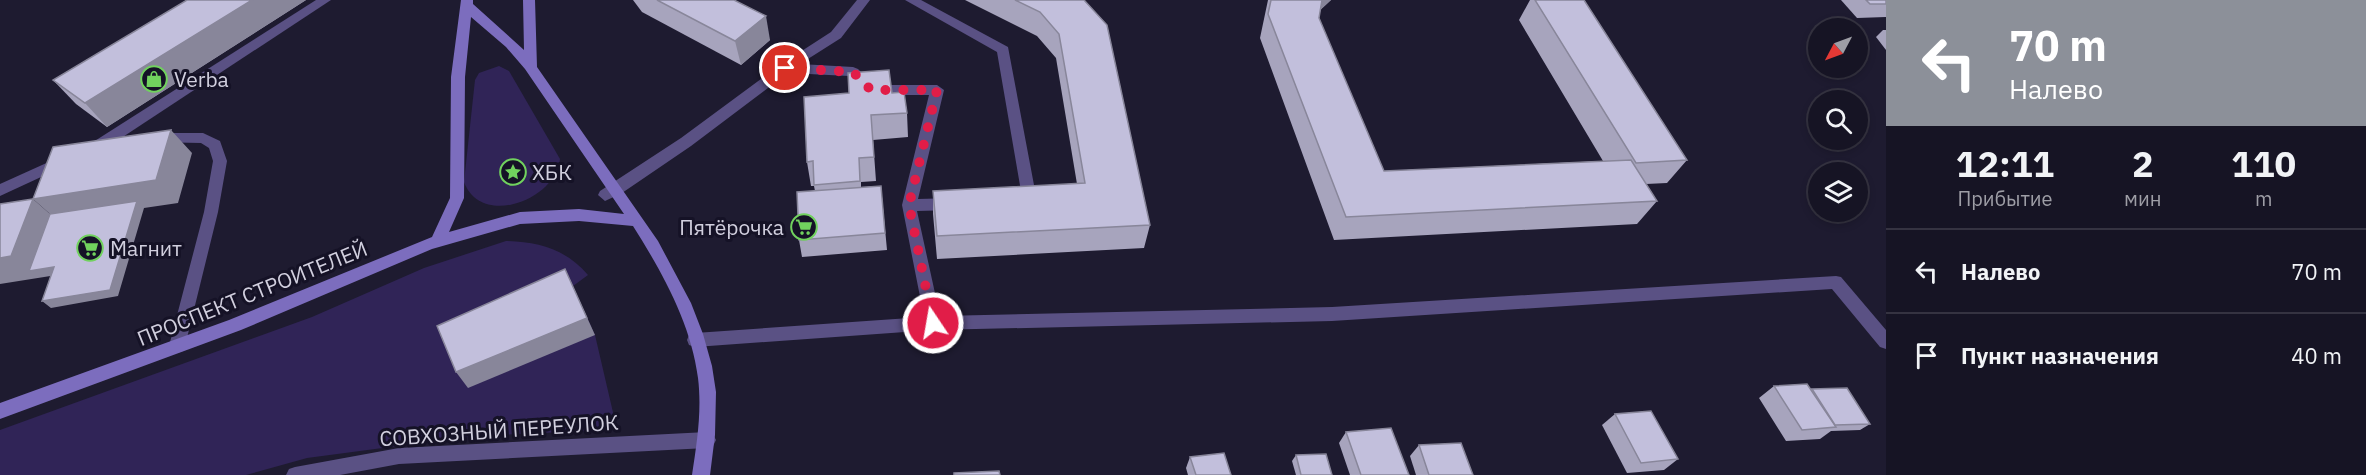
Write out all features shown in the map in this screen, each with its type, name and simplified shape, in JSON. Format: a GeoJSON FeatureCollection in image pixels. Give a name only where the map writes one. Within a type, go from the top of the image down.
{"type":"FeatureCollection","features":[{"type":"Feature","properties":{"kind":"main road"},"geometry":{"type":"LineString","coordinates":[[529,0],[531,67]]}},
{"type":"Feature","properties":{"kind":"main road"},"geometry":{"type":"LineString","coordinates":[[467,3],[531,67],[617,189],[664,263],[704,367],[707,440],[701,475]]}},
{"type":"Feature","properties":{"kind":"main road"},"geometry":{"type":"LineString","coordinates":[[438,241],[457,198],[458,77],[467,3]]}},
{"type":"Feature","properties":{"kind":"main road","name":"ПРОСПЕКТ СТРОИТЕЛЕЙ"},"geometry":{"type":"LineString","coordinates":[[0,411],[177,346],[438,241],[520,218],[579,215],[636,221]]}},
{"type":"Feature","properties":{"kind":"street"},"geometry":{"type":"LineString","coordinates":[[0,190],[100,146],[325,0]]}},
{"type":"Feature","properties":{"kind":"street"},"geometry":{"type":"LineString","coordinates":[[617,189],[605,195],[686,142],[785,68],[836,34],[864,0]]}},
{"type":"Feature","properties":{"kind":"street"},"geometry":{"type":"LineString","coordinates":[[911,0],[1003,50],[1030,201],[1008,202]]}},
{"type":"Feature","properties":{"kind":"street"},"geometry":{"type":"LineString","coordinates":[[785,68],[853,72],[871,90],[937,90],[909,205],[933,323]]}},
{"type":"Feature","properties":{"kind":"street"},"geometry":{"type":"LineString","coordinates":[[100,146],[178,136],[203,138],[214,145],[220,161],[213,201],[177,346]]}},
{"type":"Feature","properties":{"kind":"street"},"geometry":{"type":"LineString","coordinates":[[909,205],[964,203]]}},
{"type":"Feature","properties":{"kind":"street"},"geometry":{"type":"LineString","coordinates":[[695,340],[933,323],[1332,314],[1836,282],[1886,342]]}},
{"type":"Feature","properties":{"kind":"street","name":"СОВХОЗНЫЙ ПЕРЕУЛОК"},"geometry":{"type":"LineString","coordinates":[[295,475],[399,456],[707,440]]}},
{"type":"Feature","properties":{"kind":"shaded area"},"geometry":{"type":"Polygon","coordinates":[[[499,66],[509,71],[560,159],[555,174],[546,186],[517,203],[501,206],[486,204],[473,196],[464,182],[475,80],[479,73],[499,66]]]}},
{"type":"Feature","properties":{"kind":"shaded area"},"geometry":{"type":"Polygon","coordinates":[[[506,241],[540,245],[561,253],[588,275],[573,286],[595,335],[615,421],[585,431],[473,436],[307,458],[246,475],[0,475],[0,430],[312,317],[424,268],[506,241]]]}},
{"type":"Feature","properties":{"kind":"building"},"geometry":{"type":"Polygon","coordinates":[[[187,0],[252,0],[85,103],[53,80],[187,0]]]}},
{"type":"Feature","properties":{"kind":"building"},"geometry":{"type":"Polygon","coordinates":[[[657,0],[734,0],[766,16],[735,41],[657,0]]]}},
{"type":"Feature","properties":{"kind":"building"},"geometry":{"type":"Polygon","coordinates":[[[1015,0],[1084,0],[1107,25],[1150,225],[937,236],[933,191],[1085,183],[1059,34],[1040,12],[1015,0]]]}},
{"type":"Feature","properties":{"kind":"building"},"geometry":{"type":"Polygon","coordinates":[[[1271,0],[1322,0],[1319,18],[1384,171],[1631,160],[1657,201],[1346,217],[1268,14],[1271,0]]]}},
{"type":"Feature","properties":{"kind":"building"},"geometry":{"type":"Polygon","coordinates":[[[1535,0],[1584,0],[1687,160],[1636,163],[1535,0]]]}},
{"type":"Feature","properties":{"kind":"building"},"geometry":{"type":"Polygon","coordinates":[[[1866,0],[1886,0],[1886,4],[1870,4],[1866,0]]]}},
{"type":"Feature","properties":{"kind":"building"},"geometry":{"type":"Polygon","coordinates":[[[889,70],[892,93],[904,92],[907,113],[871,115],[874,157],[859,158],[860,181],[814,185],[813,161],[807,162],[804,97],[849,93],[848,73],[889,70]]]}},
{"type":"Feature","properties":{"kind":"building"},"geometry":{"type":"Polygon","coordinates":[[[171,130],[156,180],[33,199],[53,147],[171,130]]]}},
{"type":"Feature","properties":{"kind":"building"},"geometry":{"type":"Polygon","coordinates":[[[881,186],[885,233],[799,240],[797,192],[881,186]]]}},
{"type":"Feature","properties":{"kind":"building"},"geometry":{"type":"Polygon","coordinates":[[[33,199],[11,256],[0,258],[0,204],[33,199]]]}},
{"type":"Feature","properties":{"kind":"building","name":"Магнит"},"geometry":{"type":"Polygon","coordinates":[[[137,201],[110,290],[42,301],[54,267],[29,271],[50,214],[137,201]]]}},
{"type":"Feature","properties":{"kind":"building"},"geometry":{"type":"Polygon","coordinates":[[[565,269],[587,318],[456,372],[437,326],[565,269]]]}},
{"type":"Feature","properties":{"kind":"building"},"geometry":{"type":"Polygon","coordinates":[[[1807,384],[1836,427],[1802,430],[1774,386],[1807,384]]]}},
{"type":"Feature","properties":{"kind":"building"},"geometry":{"type":"Polygon","coordinates":[[[1847,388],[1870,424],[1835,425],[1812,389],[1847,388]]]}},
{"type":"Feature","properties":{"kind":"building"},"geometry":{"type":"Polygon","coordinates":[[[1651,411],[1678,459],[1641,463],[1615,414],[1651,411]]]}},
{"type":"Feature","properties":{"kind":"building"},"geometry":{"type":"Polygon","coordinates":[[[1391,428],[1409,475],[1361,475],[1346,432],[1391,428]]]}},
{"type":"Feature","properties":{"kind":"building"},"geometry":{"type":"Polygon","coordinates":[[[1461,443],[1473,475],[1429,475],[1419,445],[1461,443]]]}},
{"type":"Feature","properties":{"kind":"building"},"geometry":{"type":"Polygon","coordinates":[[[1224,453],[1231,475],[1196,475],[1190,457],[1224,453]]]}},
{"type":"Feature","properties":{"kind":"building"},"geometry":{"type":"Polygon","coordinates":[[[1326,454],[1332,475],[1301,475],[1296,455],[1326,454]]]}},
{"type":"Feature","properties":{"kind":"building"},"geometry":{"type":"Polygon","coordinates":[[[999,471],[1000,475],[954,475],[954,473],[999,471]]]}},
{"type":"Feature","properties":{"kind":"place","name":"Verba"},"geometry":{"type":"Point","coordinates":[154,79]}},
{"type":"Feature","properties":{"kind":"place","name":"ХБК"},"geometry":{"type":"Point","coordinates":[513,172]}},
{"type":"Feature","properties":{"kind":"place","name":"Пятёрочка"},"geometry":{"type":"Point","coordinates":[804,227]}},
{"type":"Feature","properties":{"kind":"place","name":"Магнит"},"geometry":{"type":"Point","coordinates":[90,248]}},
{"type":"Feature","properties":{"kind":"route"},"geometry":{"type":"LineString","coordinates":[[785,68],[853,72],[871,90],[937,90],[909,205],[933,323]]}}]}
